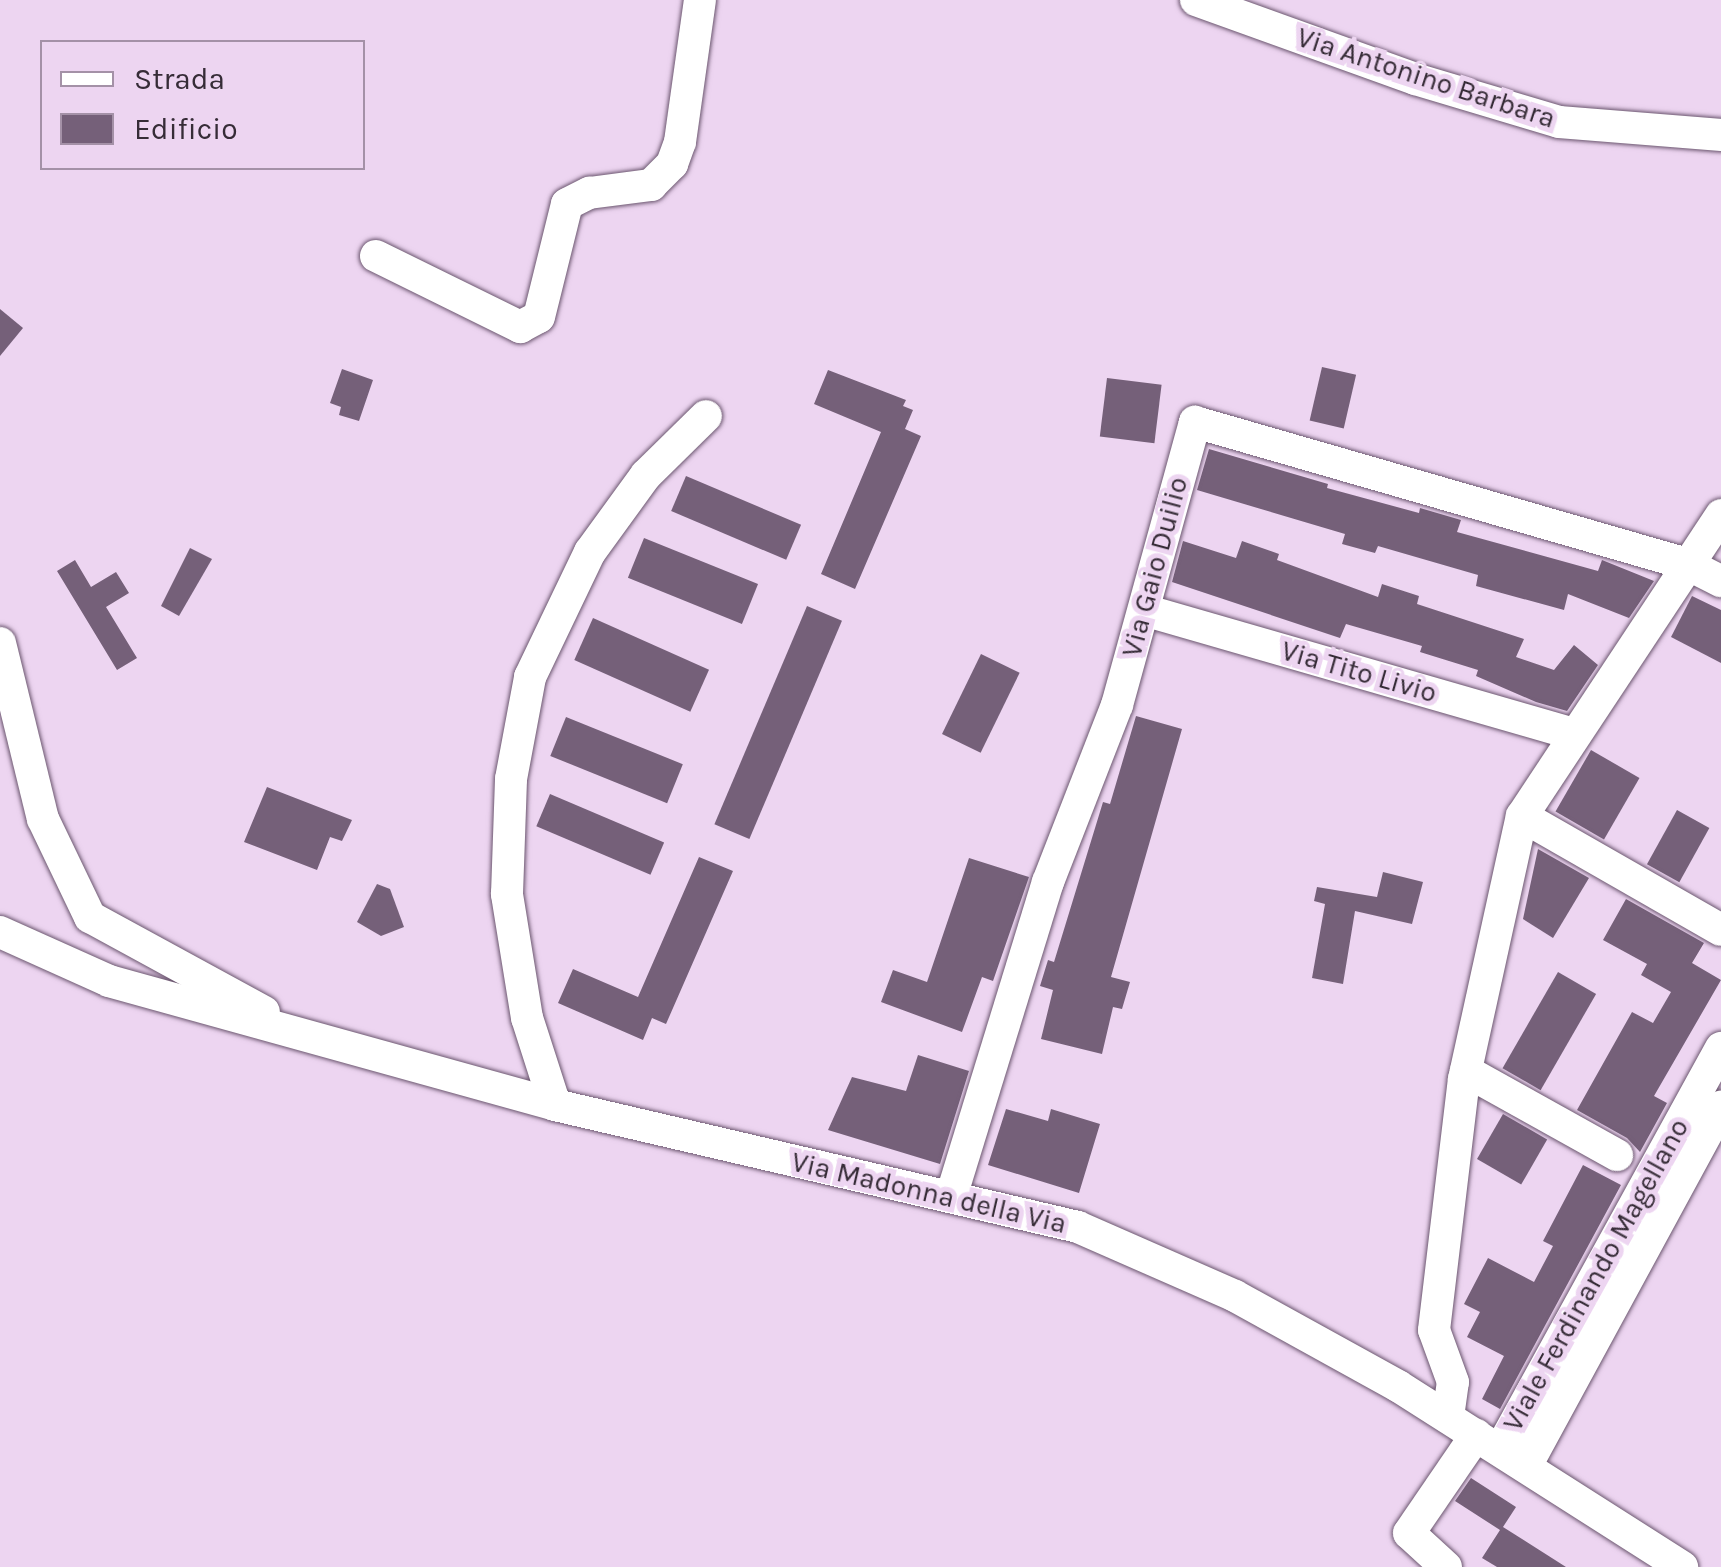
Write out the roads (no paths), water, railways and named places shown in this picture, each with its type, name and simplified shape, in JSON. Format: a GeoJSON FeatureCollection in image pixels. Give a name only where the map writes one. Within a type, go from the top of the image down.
{"type":"FeatureCollection","features":[{"type":"Feature","properties":{"kind":"street"},"geometry":{"type":"LineString","coordinates":[[376,256],[520,327],[539,317],[567,204],[589,193],[651,185],[672,164],[680,142],[700,0]]}},
{"type":"Feature","properties":{"kind":"street","name":"Via Antonino Barbara"},"geometry":{"type":"LineString","coordinates":[[1196,0],[1416,79],[1560,122],[1721,135]]}},
{"type":"Feature","properties":{"kind":"street"},"geometry":{"type":"LineString","coordinates":[[555,1105],[527,1018],[507,894],[511,779],[530,676],[590,552],[646,475],[706,416]]}},
{"type":"Feature","properties":{"kind":"street","name":"Via Gaio Duilio"},"geometry":{"type":"LineString","coordinates":[[952,1197],[1048,882],[1117,705],[1195,422],[1688,564]]}},
{"type":"Feature","properties":{"kind":"street"},"geometry":{"type":"LineString","coordinates":[[1448,1417],[1452,1382],[1434,1330],[1466,1072],[1522,816],[1721,515]]}},
{"type":"Feature","properties":{"kind":"street"},"geometry":{"type":"LineString","coordinates":[[1688,564],[1721,581]]}},
{"type":"Feature","properties":{"kind":"street","name":"Via Tito Livio"},"geometry":{"type":"LineString","coordinates":[[1144,610],[1574,734]]}},
{"type":"Feature","properties":{"kind":"street"},"geometry":{"type":"LineString","coordinates":[[0,643],[43,819],[90,917],[258,1005],[278,1026]]}},
{"type":"Feature","properties":{"kind":"street"},"geometry":{"type":"LineString","coordinates":[[1522,816],[1721,930]]}},
{"type":"Feature","properties":{"kind":"street","name":"Via Madonna della Via"},"geometry":{"type":"LineString","coordinates":[[0,932],[109,981],[555,1105],[1078,1227],[1235,1296],[1448,1417],[1682,1567]]}},
{"type":"Feature","properties":{"kind":"street","name":"Viale Ferdinando Magellano"},"geometry":{"type":"LineString","coordinates":[[1501,1450],[1721,1048]]}},
{"type":"Feature","properties":{"kind":"street"},"geometry":{"type":"LineString","coordinates":[[1466,1072],[1617,1155]]}},
{"type":"Feature","properties":{"kind":"street","name":"Viale Ferdinando Magellano"},"geometry":{"type":"LineString","coordinates":[[1501,1450],[1721,1107]]}},
{"type":"Feature","properties":{"kind":"street"},"geometry":{"type":"LineString","coordinates":[[1446,1567],[1409,1533],[1501,1450]]}}]}
